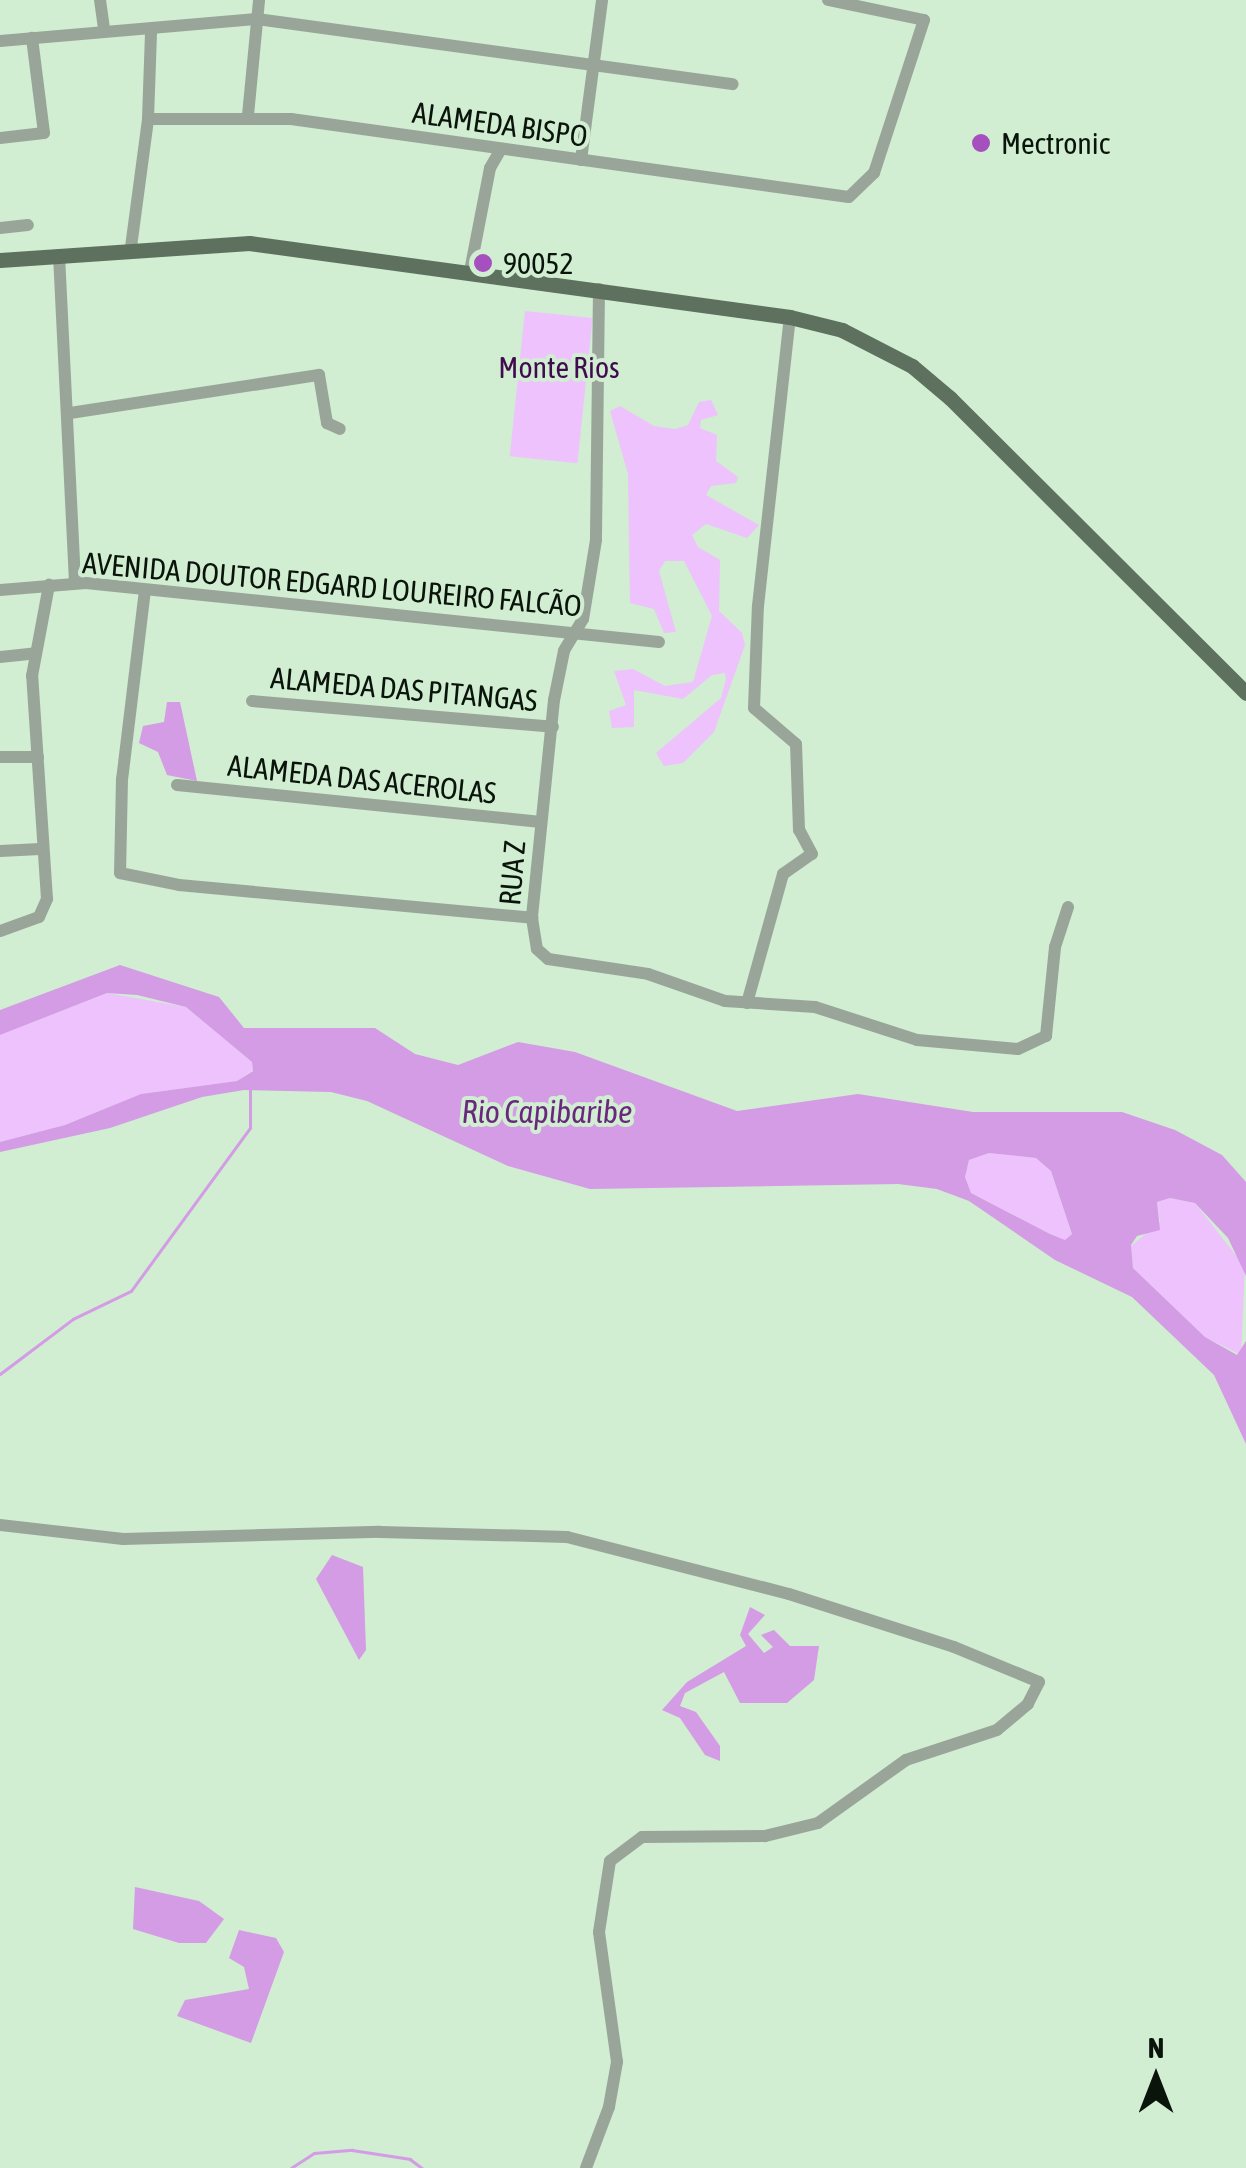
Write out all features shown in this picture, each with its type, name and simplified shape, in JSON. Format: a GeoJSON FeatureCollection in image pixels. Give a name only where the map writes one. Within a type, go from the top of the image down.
{"type":"FeatureCollection","features":[{"type":"Feature","properties":{"kind":"main road"},"geometry":{"type":"LineString","coordinates":[[0,260],[131,247],[249,243],[790,317],[865,340],[938,387],[1246,693]]}},
{"type":"Feature","properties":{"kind":"street"},"geometry":{"type":"LineString","coordinates":[[100,0],[104,28]]}},
{"type":"Feature","properties":{"kind":"street"},"geometry":{"type":"LineString","coordinates":[[248,115],[259,0]]}},
{"type":"Feature","properties":{"kind":"street"},"geometry":{"type":"LineString","coordinates":[[581,160],[602,0]]}},
{"type":"Feature","properties":{"kind":"street","name":"ALAMEDA BISPO"},"geometry":{"type":"LineString","coordinates":[[148,119],[248,115],[844,196],[866,185],[891,129],[924,20],[912,13],[828,0]]}},
{"type":"Feature","properties":{"kind":"street"},"geometry":{"type":"LineString","coordinates":[[0,42],[104,28],[151,30],[257,19],[733,84]]}},
{"type":"Feature","properties":{"kind":"street"},"geometry":{"type":"LineString","coordinates":[[131,247],[148,119],[151,30]]}},
{"type":"Feature","properties":{"kind":"street"},"geometry":{"type":"LineString","coordinates":[[0,138],[44,132],[32,38]]}},
{"type":"Feature","properties":{"kind":"street"},"geometry":{"type":"LineString","coordinates":[[470,272],[490,168],[501,149]]}},
{"type":"Feature","properties":{"kind":"street"},"geometry":{"type":"LineString","coordinates":[[0,228],[28,225]]}},
{"type":"Feature","properties":{"kind":"street"},"geometry":{"type":"LineString","coordinates":[[59,255],[70,413],[75,582]]}},
{"type":"Feature","properties":{"kind":"street","name":"RUA Z"},"geometry":{"type":"LineString","coordinates":[[599,289],[596,540],[578,632],[561,662],[541,822],[532,939],[548,959],[648,974],[692,993],[746,1003]]}},
{"type":"Feature","properties":{"kind":"street"},"geometry":{"type":"LineString","coordinates":[[790,317],[758,606],[754,708],[796,744],[799,830],[812,854],[783,874],[746,1003],[816,1007],[917,1040],[1033,1047],[1046,1036],[1055,948],[1068,907]]}},
{"type":"Feature","properties":{"kind":"street"},"geometry":{"type":"LineString","coordinates":[[70,413],[319,375],[327,424],[340,428]]}},
{"type":"Feature","properties":{"kind":"street","name":"AVENIDA DOUTOR EDGARD LOUREIRO FALCÃO"},"geometry":{"type":"LineString","coordinates":[[0,590],[75,582],[659,642]]}},
{"type":"Feature","properties":{"kind":"street"},"geometry":{"type":"LineString","coordinates":[[0,931],[39,917],[47,899],[40,849],[36,653],[49,585]]}},
{"type":"Feature","properties":{"kind":"street"},"geometry":{"type":"LineString","coordinates":[[145,590],[116,866],[137,880],[532,918]]}},
{"type":"Feature","properties":{"kind":"street"},"geometry":{"type":"LineString","coordinates":[[0,658],[36,653]]}},
{"type":"Feature","properties":{"kind":"street","name":"ALAMEDA DAS PITANGAS"},"geometry":{"type":"LineString","coordinates":[[252,701],[553,727]]}},
{"type":"Feature","properties":{"kind":"street"},"geometry":{"type":"LineString","coordinates":[[0,757],[38,757]]}},
{"type":"Feature","properties":{"kind":"street","name":"ALAMEDA DAS ACEROLAS"},"geometry":{"type":"LineString","coordinates":[[177,785],[541,822]]}},
{"type":"Feature","properties":{"kind":"street"},"geometry":{"type":"LineString","coordinates":[[0,850],[40,849]]}},
{"type":"Feature","properties":{"kind":"street"},"geometry":{"type":"LineString","coordinates":[[0,1525],[124,1539],[380,1532],[567,1538],[789,1594],[954,1647],[1039,1682],[1028,1704],[997,1730],[906,1760],[818,1823],[765,1836],[642,1837],[610,1861],[599,1932],[616,2073],[586,2168]]}},
{"type":"Feature","properties":{"kind":"green space","name":"Monte Rios"},"geometry":{"type":"Polygon","coordinates":[[[525,311],[593,318],[577,463],[510,456],[525,311]]]}},
{"type":"Feature","properties":{"kind":"green space"},"geometry":{"type":"Polygon","coordinates":[[[711,400],[718,415],[701,420],[700,428],[717,435],[716,461],[738,477],[736,483],[711,486],[706,495],[759,525],[747,538],[706,524],[692,535],[698,547],[720,560],[719,611],[742,633],[745,645],[714,732],[683,763],[664,766],[656,753],[721,698],[726,679],[725,673],[712,675],[683,699],[634,690],[634,727],[612,728],[609,711],[626,705],[614,671],[633,669],[665,686],[693,682],[712,616],[684,561],[665,561],[659,571],[676,632],[664,633],[654,609],[630,603],[628,474],[610,411],[620,406],[654,426],[675,429],[688,425],[699,402],[711,400]]]}},
{"type":"Feature","properties":{"kind":"green space"},"geometry":{"type":"Polygon","coordinates":[[[107,993],[186,1007],[252,1062],[253,1070],[237,1081],[141,1094],[65,1125],[0,1142],[0,1035],[107,993]]]}},
{"type":"Feature","properties":{"kind":"green space"},"geometry":{"type":"Polygon","coordinates":[[[989,1153],[1037,1158],[1051,1171],[1072,1234],[1065,1240],[1050,1234],[971,1193],[965,1177],[969,1160],[989,1153]]]}},
{"type":"Feature","properties":{"kind":"green space"},"geometry":{"type":"Polygon","coordinates":[[[1170,1198],[1195,1203],[1245,1267],[1241,1355],[1205,1337],[1133,1268],[1131,1246],[1160,1222],[1157,1202],[1170,1198]]]}},
{"type":"Feature","properties":{"kind":"water"},"geometry":{"type":"Polygon","coordinates":[[[167,702],[180,702],[197,781],[167,775],[158,752],[139,743],[143,726],[164,722],[167,702]]]}},
{"type":"Feature","properties":{"kind":"water","name":"Rio Capibaribe"},"geometry":{"type":"Polygon","coordinates":[[[120,965],[219,997],[244,1028],[375,1028],[415,1054],[458,1065],[518,1042],[575,1052],[737,1111],[858,1094],[973,1112],[1122,1112],[1175,1130],[1222,1155],[1246,1182],[1246,1276],[1228,1238],[1195,1203],[1170,1198],[1157,1202],[1160,1230],[1137,1236],[1131,1245],[1133,1268],[1205,1337],[1237,1355],[1246,1341],[1246,1444],[1214,1375],[1132,1297],[1055,1260],[969,1201],[937,1189],[898,1184],[590,1189],[508,1166],[367,1101],[331,1092],[244,1090],[202,1097],[110,1128],[0,1152],[0,1142],[65,1125],[141,1094],[237,1081],[253,1071],[252,1062],[186,1007],[137,995],[107,993],[0,1035],[0,1010],[120,965]],[[989,1153],[969,1160],[965,1177],[971,1193],[1065,1240],[1072,1234],[1051,1171],[1036,1158],[989,1153]]]}},
{"type":"Feature","properties":{"kind":"water"},"geometry":{"type":"Polygon","coordinates":[[[332,1555],[363,1567],[366,1650],[359,1660],[316,1579],[332,1555]]]}},
{"type":"Feature","properties":{"kind":"water"},"geometry":{"type":"Polygon","coordinates":[[[750,1607],[765,1615],[748,1634],[764,1653],[773,1647],[761,1635],[774,1630],[790,1646],[819,1646],[814,1680],[787,1703],[740,1703],[724,1672],[685,1693],[680,1706],[696,1712],[720,1746],[720,1761],[705,1755],[680,1718],[662,1710],[687,1682],[746,1646],[740,1635],[750,1607]]]}},
{"type":"Feature","properties":{"kind":"water"},"geometry":{"type":"Polygon","coordinates":[[[135,1887],[199,1901],[224,1919],[206,1943],[179,1943],[133,1929],[135,1887]]]}},
{"type":"Feature","properties":{"kind":"water"},"geometry":{"type":"Polygon","coordinates":[[[239,1930],[276,1938],[284,1952],[251,2043],[177,2016],[185,2000],[249,1989],[244,1967],[229,1958],[239,1930]]]}},
{"type":"Feature","properties":{"kind":"waterway"},"geometry":{"type":"LineString","coordinates":[[0,1374],[73,1319],[131,1291],[250,1128],[250,1087]]}},
{"type":"Feature","properties":{"kind":"waterway"},"geometry":{"type":"LineString","coordinates":[[291,2168],[314,2153],[352,2150],[410,2159],[422,2168]]}},
{"type":"Feature","properties":{"kind":"place","name":"Mectronic"},"geometry":{"type":"Point","coordinates":[981,143]}},
{"type":"Feature","properties":{"kind":"place","name":"90052"},"geometry":{"type":"Point","coordinates":[483,263]}}]}
